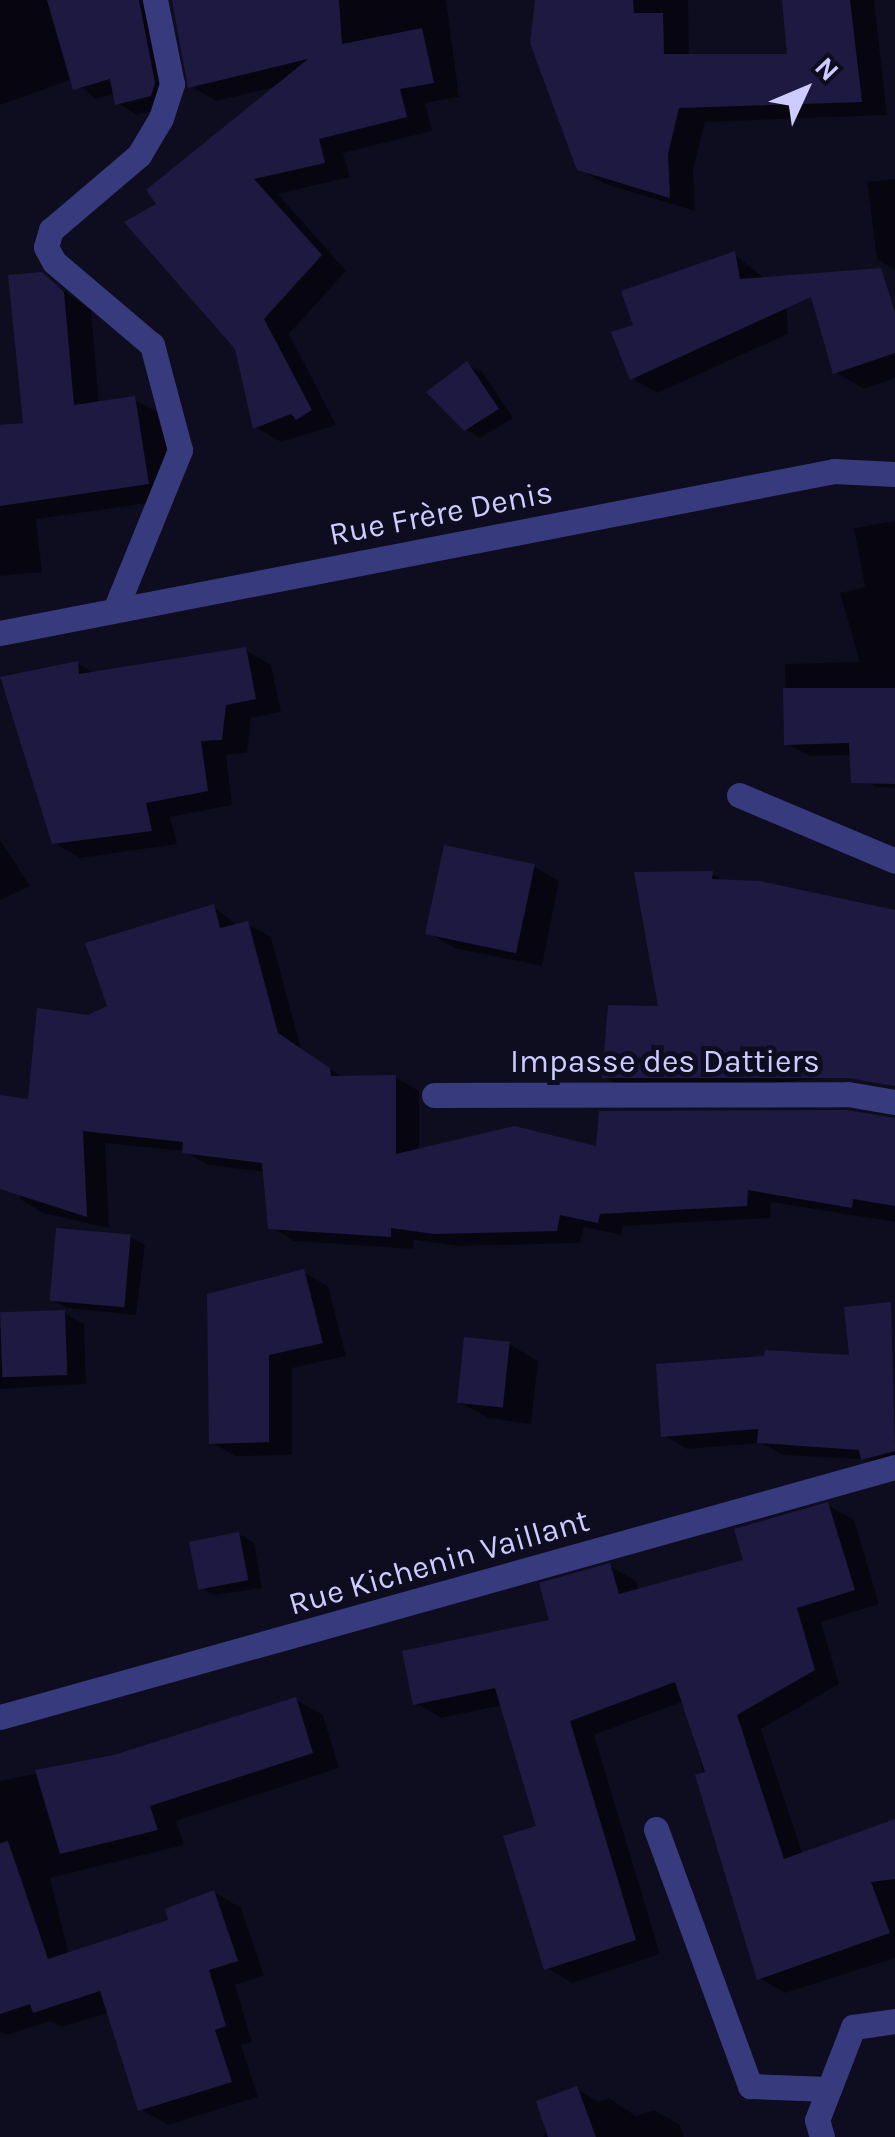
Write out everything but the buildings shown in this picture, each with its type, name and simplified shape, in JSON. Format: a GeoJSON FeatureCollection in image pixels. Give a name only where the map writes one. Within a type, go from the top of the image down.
{"type":"FeatureCollection","features":[{"type":"Feature","properties":{"kind":"street"},"geometry":{"type":"LineString","coordinates":[[115,610],[180,450],[152,346],[54,262],[46,247],[51,230],[139,155],[162,118],[172,84],[156,0]]}},
{"type":"Feature","properties":{"kind":"street","name":"Rue Frère Denis"},"geometry":{"type":"LineString","coordinates":[[0,633],[834,471],[895,474]]}},
{"type":"Feature","properties":{"kind":"street"},"geometry":{"type":"LineString","coordinates":[[739,795],[895,861]]}},
{"type":"Feature","properties":{"kind":"street","name":"Impasse des Dattiers"},"geometry":{"type":"LineString","coordinates":[[434,1096],[848,1094],[895,1102]]}},
{"type":"Feature","properties":{"kind":"street","name":"Rue Kichenin Vaillant"},"geometry":{"type":"LineString","coordinates":[[0,1717],[895,1467]]}},
{"type":"Feature","properties":{"kind":"street"},"geometry":{"type":"LineString","coordinates":[[656,1829],[750,2086],[828,2089]]}},
{"type":"Feature","properties":{"kind":"street"},"geometry":{"type":"LineString","coordinates":[[822,2137],[817,2120],[853,2027],[895,2021]]}}]}
